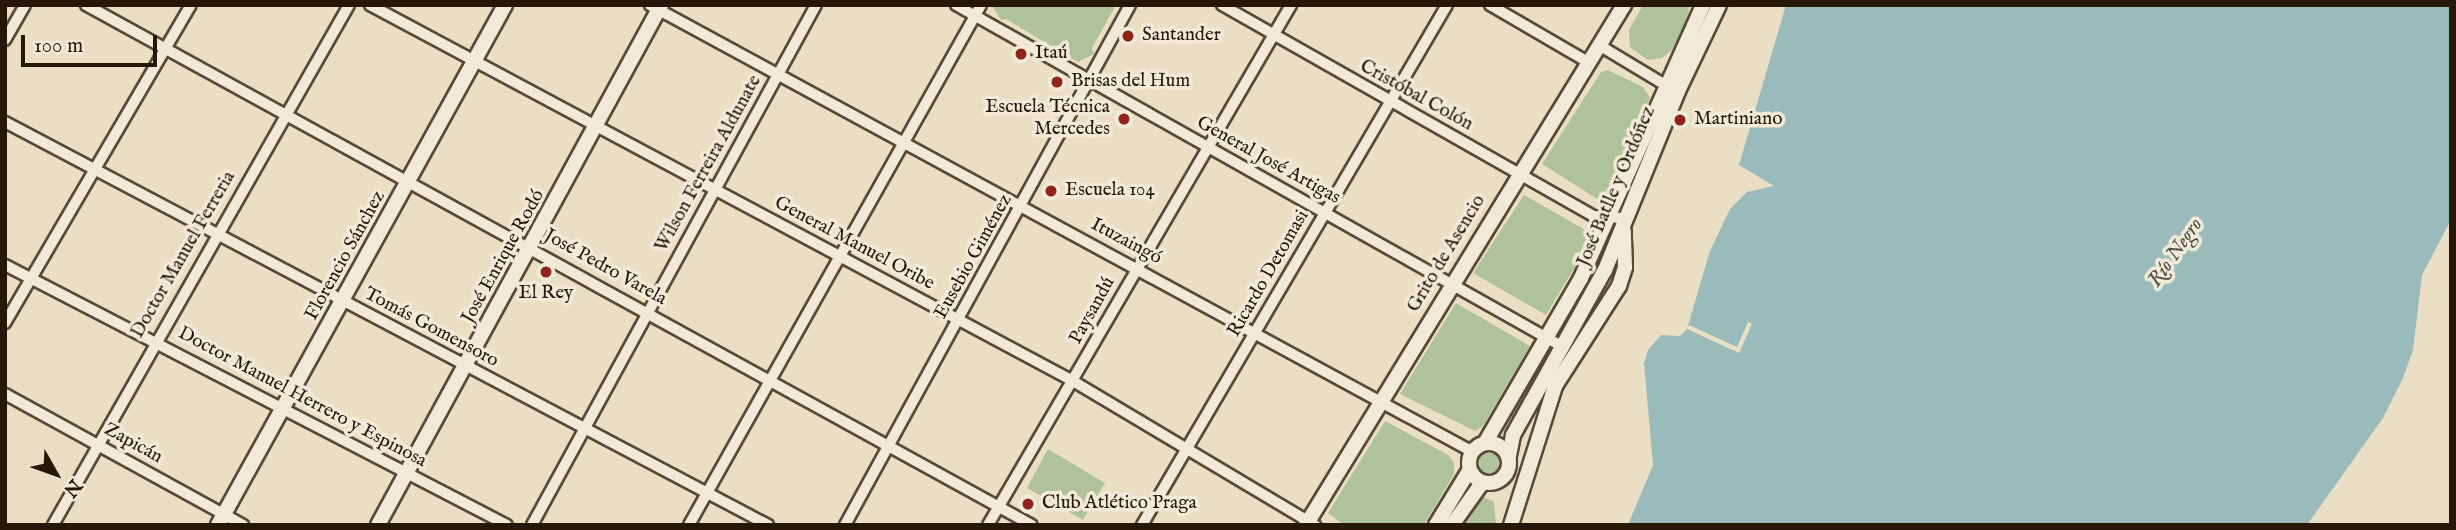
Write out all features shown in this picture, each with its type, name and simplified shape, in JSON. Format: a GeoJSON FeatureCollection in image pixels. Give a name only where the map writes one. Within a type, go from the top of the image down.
{"type":"FeatureCollection","features":[{"type":"Feature","properties":{"kind":"street"},"geometry":{"type":"LineString","coordinates":[[5,40],[25,5]]}},
{"type":"Feature","properties":{"kind":"street","name":"José Pedro Varela"},"geometry":{"type":"LineString","coordinates":[[86,5],[409,180],[1032,525]]}},
{"type":"Feature","properties":{"kind":"street"},"geometry":{"type":"LineString","coordinates":[[5,323],[191,5]]}},
{"type":"Feature","properties":{"kind":"street","name":"Doctor Manuel Ferreria"},"geometry":{"type":"LineString","coordinates":[[53,525],[154,341],[349,5]]}},
{"type":"Feature","properties":{"kind":"street","name":"General Manuel Oribe"},"geometry":{"type":"LineString","coordinates":[[370,5],[1073,381],[1310,523]]}},
{"type":"Feature","properties":{"kind":"street","name":"Florencio Sánchez"},"geometry":{"type":"LineString","coordinates":[[221,519],[505,5]]}},
{"type":"Feature","properties":{"kind":"street","name":"Wilson Ferreira Aldunate"},"geometry":{"type":"LineString","coordinates":[[532,525],[816,5]]}},
{"type":"Feature","properties":{"kind":"street","name":"General José Artigas"},"geometry":{"type":"LineString","coordinates":[[956,5],[1563,346]]}},
{"type":"Feature","properties":{"kind":"street"},"geometry":{"type":"LineString","coordinates":[[689,525],[903,142],[983,5],[998,27]]}},
{"type":"Feature","properties":{"kind":"street","name":"Eusebio Giménez"},"geometry":{"type":"LineString","coordinates":[[845,525],[960,320],[1130,5]]}},
{"type":"Feature","properties":{"kind":"street","name":"Cristóbal Colón"},"geometry":{"type":"LineString","coordinates":[[1222,5],[1273,37],[1593,216]]}},
{"type":"Feature","properties":{"kind":"street","name":"Paysandú"},"geometry":{"type":"LineString","coordinates":[[988,525],[1291,5]]}},
{"type":"Feature","properties":{"kind":"street","name":"Ricardo Detomasi"},"geometry":{"type":"LineString","coordinates":[[1142,525],[1447,5]]}},
{"type":"Feature","properties":{"kind":"street"},"geometry":{"type":"LineString","coordinates":[[1490,5],[1588,62]]}},
{"type":"Feature","properties":{"kind":"street","name":"Grito de Asencio"},"geometry":{"type":"LineString","coordinates":[[1310,523],[1451,283],[1624,5]]}},
{"type":"Feature","properties":{"kind":"street"},"geometry":{"type":"LineString","coordinates":[[1436,525],[1469,471],[1472,452],[1485,443],[1547,337],[1604,231],[1671,88],[1703,5]]}},
{"type":"Feature","properties":{"kind":"street","name":"José Batlle y Ordóñez"},"geometry":{"type":"LineString","coordinates":[[1508,460],[1514,435],[1623,232],[1671,88],[1719,5]]}},
{"type":"Feature","properties":{"kind":"street","name":"Ituzaingó"},"geometry":{"type":"LineString","coordinates":[[656,7],[1472,452]]}},
{"type":"Feature","properties":{"kind":"street","name":"José Enrique Rodó"},"geometry":{"type":"LineString","coordinates":[[378,525],[597,127],[656,7]]}},
{"type":"Feature","properties":{"kind":"street"},"geometry":{"type":"LineString","coordinates":[[1599,45],[1671,88]]}},
{"type":"Feature","properties":{"kind":"street"},"geometry":{"type":"LineString","coordinates":[[1072,69],[1099,60]]}},
{"type":"Feature","properties":{"kind":"street","name":"Tomás Gomensoro"},"geometry":{"type":"LineString","coordinates":[[5,122],[768,525]]}},
{"type":"Feature","properties":{"kind":"street"},"geometry":{"type":"LineString","coordinates":[[1510,525],[1555,386],[1619,286],[1626,257],[1623,232],[1611,217],[1593,216]]}},
{"type":"Feature","properties":{"kind":"street"},"geometry":{"type":"LineString","coordinates":[[1593,216],[1610,240],[1623,232]]}},
{"type":"Feature","properties":{"kind":"street","name":"Doctor Manuel Herrero y Espinosa"},"geometry":{"type":"LineString","coordinates":[[5,265],[507,525]]}},
{"type":"Feature","properties":{"kind":"street","name":"Zapicán"},"geometry":{"type":"LineString","coordinates":[[5,394],[97,444],[221,519],[243,525]]}},
{"type":"Feature","properties":{"kind":"street"},"geometry":{"type":"LineString","coordinates":[[1485,443],[1498,442],[1508,460],[1510,525]]}},
{"type":"Feature","properties":{"kind":"street"},"geometry":{"type":"LineString","coordinates":[[1452,525],[1482,483],[1500,478],[1508,460]]}},
{"type":"Feature","properties":{"kind":"street"},"geometry":{"type":"LineString","coordinates":[[1469,471],[1482,483]]}},
{"type":"Feature","properties":{"kind":"green space"},"geometry":{"type":"Polygon","coordinates":[[[992,5],[1116,5],[1092,48],[1094,54],[1078,62],[1006,19],[1001,20],[992,5]]]}},
{"type":"Feature","properties":{"kind":"green space"},"geometry":{"type":"Polygon","coordinates":[[[1643,5],[1689,5],[1688,18],[1672,50],[1662,58],[1648,60],[1630,47],[1629,30],[1643,5]]]}},
{"type":"Feature","properties":{"kind":"green space"},"geometry":{"type":"Polygon","coordinates":[[[1608,70],[1643,87],[1650,98],[1609,199],[1602,202],[1542,164],[1601,72],[1608,70]]]}},
{"type":"Feature","properties":{"kind":"green space"},"geometry":{"type":"Polygon","coordinates":[[[1524,195],[1594,235],[1546,315],[1473,273],[1524,195]]]}},
{"type":"Feature","properties":{"kind":"green space"},"geometry":{"type":"Polygon","coordinates":[[[1456,303],[1530,346],[1483,426],[1475,431],[1400,394],[1456,303]]]}},
{"type":"Feature","properties":{"kind":"green space"},"geometry":{"type":"Polygon","coordinates":[[[1385,421],[1448,455],[1454,463],[1454,474],[1424,525],[1344,525],[1328,513],[1385,421]]]}},
{"type":"Feature","properties":{"kind":"green space"},"geometry":{"type":"Polygon","coordinates":[[[1488,448],[1497,452],[1501,461],[1497,470],[1488,474],[1479,470],[1475,461],[1479,452],[1488,448]]]}},
{"type":"Feature","properties":{"kind":"green space"},"geometry":{"type":"Polygon","coordinates":[[[1048,449],[1105,483],[1083,520],[1027,488],[1048,449]]]}},
{"type":"Feature","properties":{"kind":"green space"},"geometry":{"type":"Polygon","coordinates":[[[1481,496],[1494,502],[1496,525],[1458,525],[1481,496]]]}},
{"type":"Feature","properties":{"kind":"water","name":"Río Negro"},"geometry":{"type":"Polygon","coordinates":[[[1786,5],[2451,5],[2451,220],[2422,275],[2413,350],[2403,378],[2383,418],[2307,525],[1628,525],[1653,465],[1644,363],[1648,350],[1661,335],[1680,336],[1687,329],[1710,251],[1730,209],[1747,192],[1774,186],[1739,165],[1786,5]]]}},
{"type":"Feature","properties":{"kind":"pier"},"geometry":{"type":"Polygon","coordinates":[[[1748,322],[1752,324],[1739,353],[1687,329],[1689,325],[1737,347],[1748,322]]]}},
{"type":"Feature","properties":{"kind":"place","name":"Santander"},"geometry":{"type":"Point","coordinates":[1128,36]}},
{"type":"Feature","properties":{"kind":"place","name":"Itaú"},"geometry":{"type":"Point","coordinates":[1021,54]}},
{"type":"Feature","properties":{"kind":"place","name":"Brisas del Hum"},"geometry":{"type":"Point","coordinates":[1057,82]}},
{"type":"Feature","properties":{"kind":"place","name":"Escuela Técnica Mercedes"},"geometry":{"type":"Point","coordinates":[1124,119]}},
{"type":"Feature","properties":{"kind":"place","name":"Martiniano"},"geometry":{"type":"Point","coordinates":[1680,120]}},
{"type":"Feature","properties":{"kind":"place","name":"Escuela 104"},"geometry":{"type":"Point","coordinates":[1051,191]}},
{"type":"Feature","properties":{"kind":"place","name":"El Rey"},"geometry":{"type":"Point","coordinates":[546,272]}},
{"type":"Feature","properties":{"kind":"place","name":"Club Atlético Praga"},"geometry":{"type":"Point","coordinates":[1028,504]}}]}
